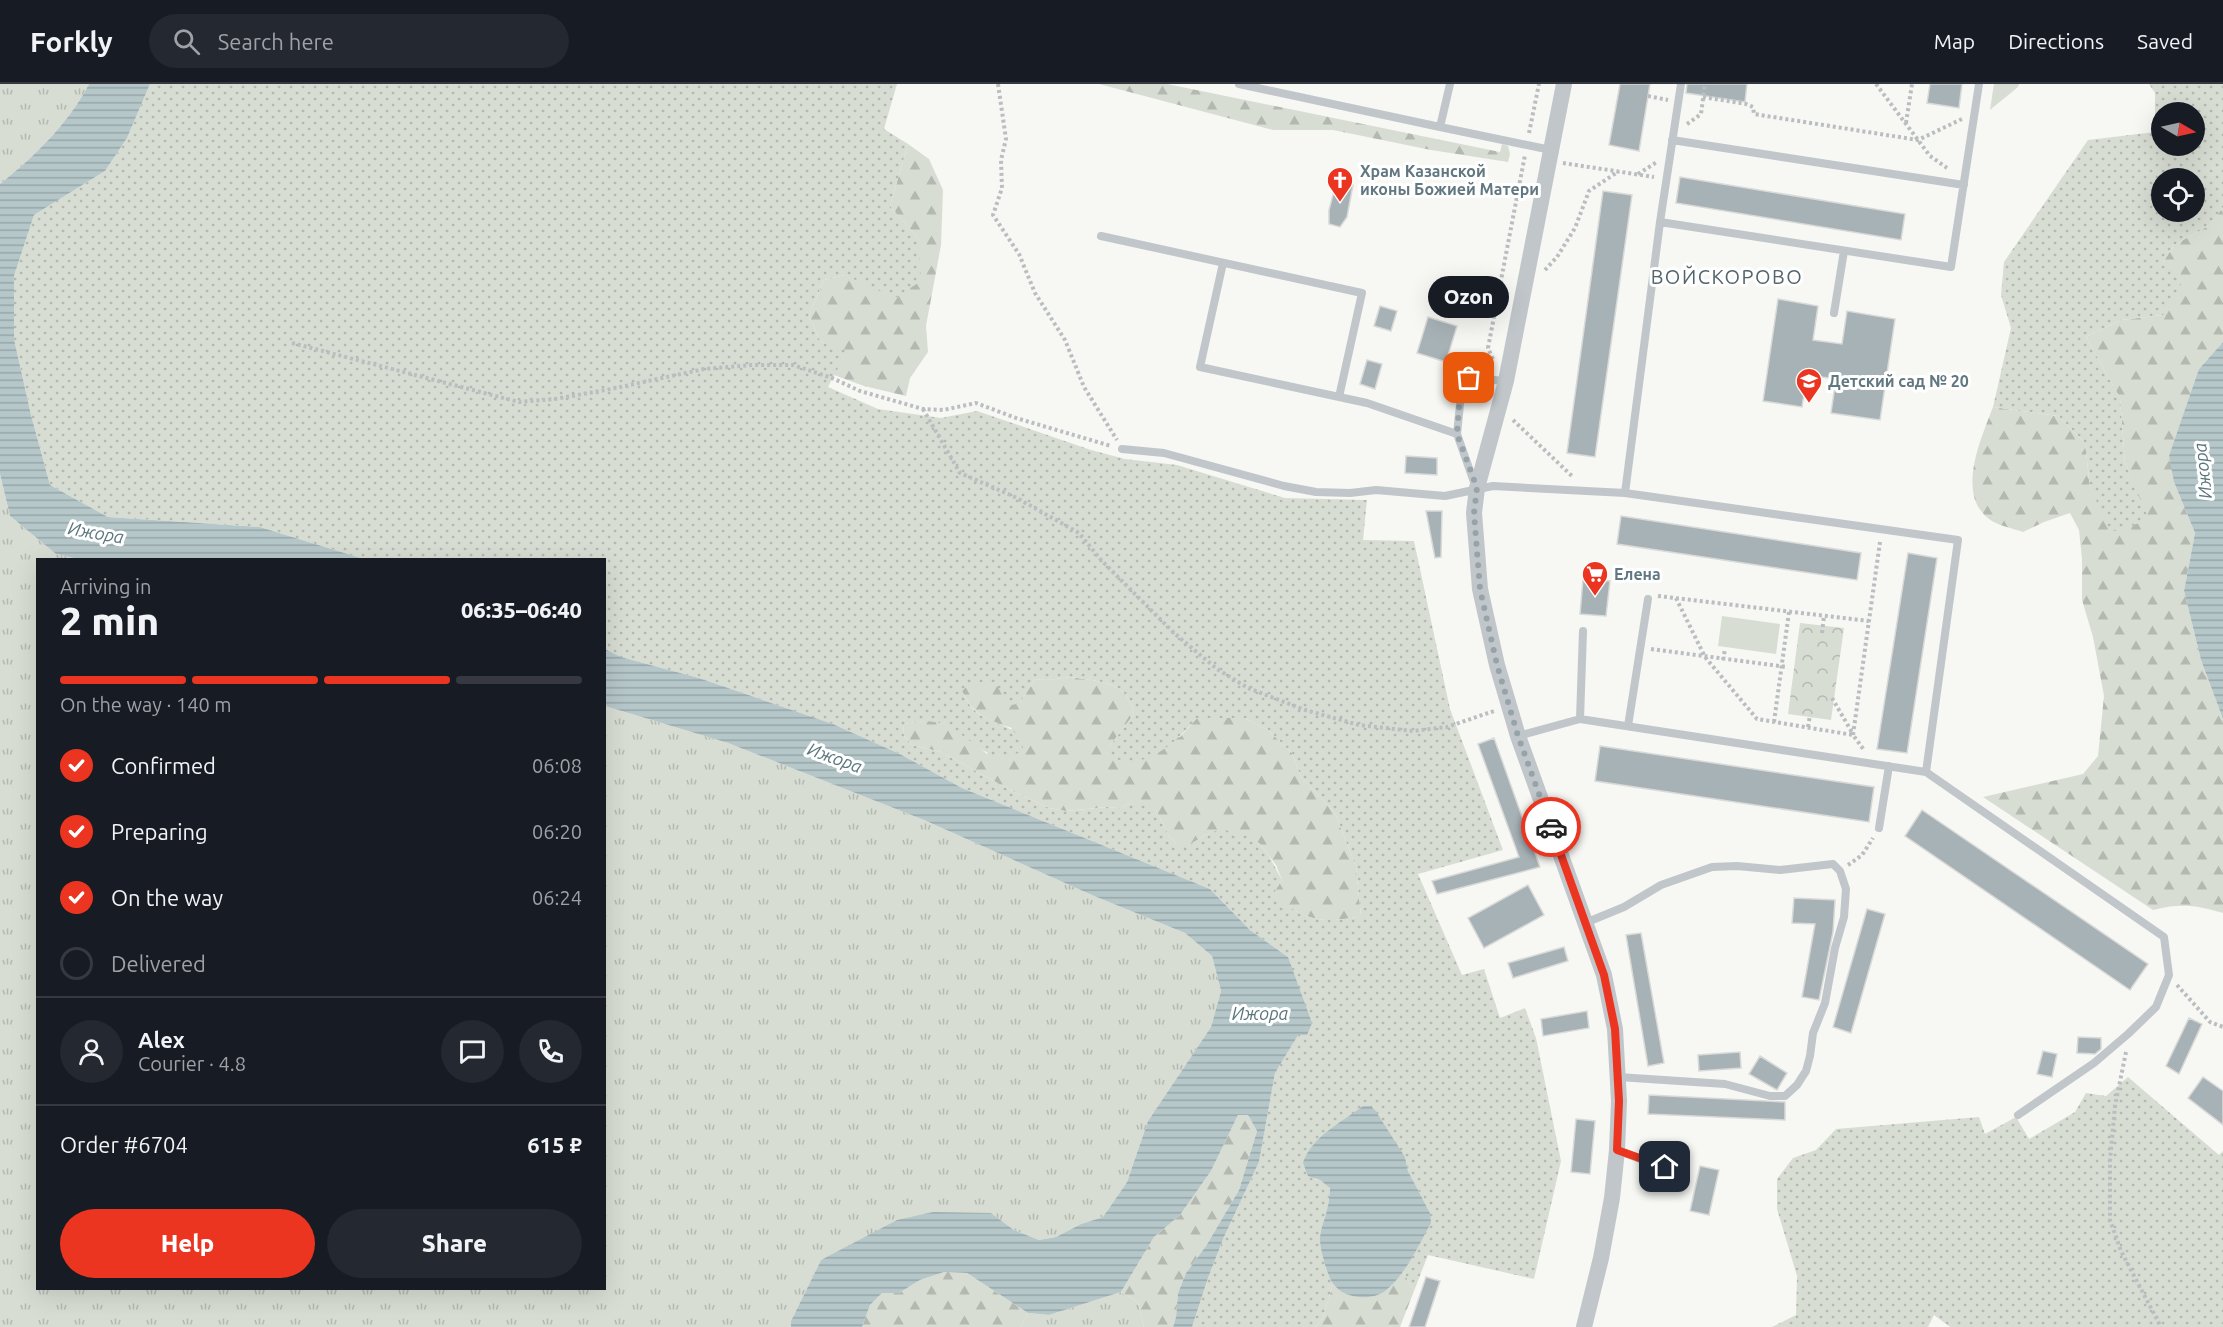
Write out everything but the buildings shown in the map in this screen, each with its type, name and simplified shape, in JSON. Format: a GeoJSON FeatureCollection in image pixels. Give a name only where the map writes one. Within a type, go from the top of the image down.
{"type":"FeatureCollection","features":[{"type":"Feature","properties":{"kind":"street"},"geometry":{"type":"LineString","coordinates":[[1563,84],[1506,381],[1477,488],[1474,513],[1480,589],[1497,665],[1518,736],[1604,975],[1615,1029],[1619,1101],[1617,1150],[1612,1198],[1601,1258],[1584,1327]]}},
{"type":"Feature","properties":{"kind":"lane"},"geometry":{"type":"LineString","coordinates":[[1239,84],[1527,145],[1550,155]]}},
{"type":"Feature","properties":{"kind":"lane"},"geometry":{"type":"LineString","coordinates":[[1440,127],[1450,84]]}},
{"type":"Feature","properties":{"kind":"lane"},"geometry":{"type":"LineString","coordinates":[[1624,493],[1681,84]]}},
{"type":"Feature","properties":{"kind":"lane"},"geometry":{"type":"LineString","coordinates":[[1660,222],[1951,267],[1979,84]]}},
{"type":"Feature","properties":{"kind":"lane"},"geometry":{"type":"LineString","coordinates":[[1673,137],[1964,183]]}},
{"type":"Feature","properties":{"kind":"lane"},"geometry":{"type":"LineString","coordinates":[[1101,236],[1362,293],[1339,397]]}},
{"type":"Feature","properties":{"kind":"lane"},"geometry":{"type":"LineString","coordinates":[[1834,313],[1844,251]]}},
{"type":"Feature","properties":{"kind":"lane"},"geometry":{"type":"LineString","coordinates":[[1223,263],[1200,367],[1367,403],[1457,434]]}},
{"type":"Feature","properties":{"kind":"lane"},"geometry":{"type":"LineString","coordinates":[[1477,488],[1457,434],[1462,385],[1469,378],[1506,381]]}},
{"type":"Feature","properties":{"kind":"lane"},"geometry":{"type":"LineString","coordinates":[[1122,449],[1164,453],[1284,486],[1316,492],[1350,493],[1376,490],[1445,496],[1493,486],[1587,490],[1624,493],[1958,540],[1926,772]]}},
{"type":"Feature","properties":{"kind":"lane"},"geometry":{"type":"LineString","coordinates":[[1628,726],[1648,599]]}},
{"type":"Feature","properties":{"kind":"lane"},"geometry":{"type":"LineString","coordinates":[[1580,719],[1583,631]]}},
{"type":"Feature","properties":{"kind":"lane"},"geometry":{"type":"LineString","coordinates":[[1518,736],[1580,719],[1926,772],[2164,937],[2169,975],[2156,1006],[2094,1063],[2018,1114]]}},
{"type":"Feature","properties":{"kind":"lane"},"geometry":{"type":"LineString","coordinates":[[1879,828],[1889,766]]}},
{"type":"Feature","properties":{"kind":"lane"},"geometry":{"type":"LineString","coordinates":[[1586,923],[1624,907],[1661,885],[1712,867],[1737,866],[1780,870],[1833,864],[1840,871],[1846,889],[1844,917],[1835,948],[1825,1003],[1813,1033],[1806,1071],[1797,1085],[1785,1096],[1770,1096],[1725,1084],[1618,1077]]}},
{"type":"Feature","properties":{"kind":"lane"},"geometry":{"type":"LineString","coordinates":[[1617,1150],[1648,1162],[1682,1171]]}},
{"type":"Feature","properties":{"kind":"path"},"geometry":{"type":"LineString","coordinates":[[998,84],[1006,139],[1001,160],[1002,188],[993,215],[1018,254],[1035,293],[1065,340],[1084,387],[1122,449]]}},
{"type":"Feature","properties":{"kind":"path"},"geometry":{"type":"LineString","coordinates":[[1506,381],[1488,348],[1539,84]]}},
{"type":"Feature","properties":{"kind":"path"},"geometry":{"type":"LineString","coordinates":[[1673,137],[1701,114],[1706,84]]}},
{"type":"Feature","properties":{"kind":"path"},"geometry":{"type":"LineString","coordinates":[[1876,84],[1930,156],[1964,183]]}},
{"type":"Feature","properties":{"kind":"path"},"geometry":{"type":"LineString","coordinates":[[1906,124],[1912,84]]}},
{"type":"Feature","properties":{"kind":"path"},"geometry":{"type":"LineString","coordinates":[[1648,96],[1678,101]]}},
{"type":"Feature","properties":{"kind":"path"},"geometry":{"type":"LineString","coordinates":[[1704,97],[1746,104],[1753,107],[1754,114],[1918,140],[1975,112]]}},
{"type":"Feature","properties":{"kind":"path"},"geometry":{"type":"LineString","coordinates":[[1525,156],[1550,155],[1618,171],[1666,179]]}},
{"type":"Feature","properties":{"kind":"path"},"geometry":{"type":"LineString","coordinates":[[1543,272],[1557,257],[1575,228],[1589,191],[1618,171]]}},
{"type":"Feature","properties":{"kind":"path"},"geometry":{"type":"LineString","coordinates":[[292,343],[519,402],[555,399],[704,369],[752,365],[793,365],[832,378],[860,391],[923,409],[943,410],[975,403],[1016,418],[1122,449]]}},
{"type":"Feature","properties":{"kind":"path"},"geometry":{"type":"LineString","coordinates":[[923,409],[960,473],[1015,497],[1079,534],[1101,560],[1174,633],[1217,669],[1248,688],[1305,710],[1359,725],[1413,732],[1448,727],[1509,706]]}},
{"type":"Feature","properties":{"kind":"path"},"geometry":{"type":"LineString","coordinates":[[1509,417],[1587,490]]}},
{"type":"Feature","properties":{"kind":"path"},"geometry":{"type":"LineString","coordinates":[[1854,735],[1881,530]]}},
{"type":"Feature","properties":{"kind":"path"},"geometry":{"type":"LineString","coordinates":[[1648,599],[1656,596],[1869,621]]}},
{"type":"Feature","properties":{"kind":"path"},"geometry":{"type":"LineString","coordinates":[[1676,598],[1705,657],[1757,719],[1854,735]]}},
{"type":"Feature","properties":{"kind":"path"},"geometry":{"type":"LineString","coordinates":[[1774,722],[1789,612]]}},
{"type":"Feature","properties":{"kind":"path"},"geometry":{"type":"LineString","coordinates":[[1822,633],[1824,616]]}},
{"type":"Feature","properties":{"kind":"path"},"geometry":{"type":"LineString","coordinates":[[1640,647],[1787,668]]}},
{"type":"Feature","properties":{"kind":"path"},"geometry":{"type":"LineString","coordinates":[[1723,660],[1725,649]]}},
{"type":"Feature","properties":{"kind":"path"},"geometry":{"type":"LineString","coordinates":[[1832,698],[1872,764]]}},
{"type":"Feature","properties":{"kind":"path"},"geometry":{"type":"LineString","coordinates":[[1808,727],[1810,716]]}},
{"type":"Feature","properties":{"kind":"path"},"geometry":{"type":"LineString","coordinates":[[1840,871],[1862,855],[1879,828]]}},
{"type":"Feature","properties":{"kind":"path"},"geometry":{"type":"LineString","coordinates":[[2169,975],[2210,1022],[2223,1027]]}},
{"type":"Feature","properties":{"kind":"path"},"geometry":{"type":"LineString","coordinates":[[2128,1034],[2115,1107],[2110,1161],[2110,1220],[2121,1251],[2162,1327]]}},
{"type":"Feature","properties":{"kind":"green space"},"geometry":{"type":"Polygon","coordinates":[[[0,84],[89,84],[61,126],[26,162],[0,184],[0,84]]]}},
{"type":"Feature","properties":{"kind":"green space"},"geometry":{"type":"Polygon","coordinates":[[[150,84],[897,84],[884,129],[908,144],[890,206],[918,238],[921,281],[895,298],[845,275],[824,280],[809,315],[820,341],[847,351],[828,387],[878,409],[941,418],[977,411],[1091,450],[1125,459],[1177,465],[1285,498],[1367,500],[1363,540],[1414,541],[1450,709],[1503,850],[1418,874],[1462,975],[1484,969],[1500,1018],[1525,1008],[1536,1038],[1561,1161],[1534,1279],[1428,1255],[1414,1291],[1403,1271],[1430,1213],[1408,1171],[1405,1157],[1397,1146],[1314,1179],[1330,1187],[1328,1207],[1320,1238],[1324,1259],[1333,1284],[1323,1318],[1315,1327],[1192,1327],[1224,1237],[1259,1162],[1275,1073],[1298,1034],[1288,957],[1250,930],[1210,889],[962,788],[900,754],[833,724],[699,678],[621,657],[606,650],[606,558],[361,558],[260,527],[108,517],[50,485],[14,339],[14,276],[34,215],[105,171],[127,138],[150,84]],[[1071,677],[1035,679],[1020,703],[1008,706],[995,682],[971,682],[962,691],[974,710],[1006,727],[1022,739],[1023,751],[1010,755],[999,756],[988,753],[951,728],[935,722],[903,724],[904,736],[912,745],[941,752],[1012,791],[1049,808],[1065,811],[1119,808],[1131,803],[1144,803],[1156,810],[1168,834],[1177,845],[1189,845],[1211,832],[1224,830],[1249,835],[1269,856],[1282,880],[1272,896],[1294,910],[1314,918],[1334,920],[1361,916],[1356,867],[1335,813],[1301,777],[1292,753],[1268,730],[1244,718],[1197,718],[1160,752],[1138,761],[1113,758],[1109,747],[1134,714],[1126,695],[1119,689],[1102,682],[1071,677]]]}},
{"type":"Feature","properties":{"kind":"green space"},"geometry":{"type":"Polygon","coordinates":[[[1099,84],[1167,84],[1500,152],[1502,144],[1508,146],[1510,154],[1508,162],[1431,150],[1333,130],[1273,130],[1099,84]]]}},
{"type":"Feature","properties":{"kind":"green space"},"geometry":{"type":"Polygon","coordinates":[[[1994,84],[2019,84],[1990,110],[1994,84]]]}},
{"type":"Feature","properties":{"kind":"green space"},"geometry":{"type":"Polygon","coordinates":[[[2149,84],[2223,84],[2223,207],[2210,225],[2174,245],[2162,264],[2184,279],[2163,315],[2121,320],[2086,337],[2120,398],[2125,463],[2149,520],[2111,532],[2090,487],[2085,443],[2058,416],[1993,407],[2011,328],[2001,295],[2004,262],[2088,140],[2151,132],[2151,156],[2205,156],[2205,102],[2155,102],[2155,93],[2149,84]]]}},
{"type":"Feature","properties":{"kind":"green space"},"geometry":{"type":"Polygon","coordinates":[[[908,144],[929,159],[943,190],[941,245],[926,326],[928,352],[910,378],[906,396],[864,386],[834,375],[846,352],[820,341],[809,315],[824,280],[845,275],[918,238],[890,206],[908,144]]]}},
{"type":"Feature","properties":{"kind":"green space"},"geometry":{"type":"Polygon","coordinates":[[[2223,207],[2223,342],[2199,369],[2174,482],[2195,533],[2184,591],[2201,660],[2223,719],[2223,913],[2188,906],[2171,906],[2153,910],[1983,797],[2083,774],[2098,756],[2104,696],[2093,637],[2082,600],[2079,530],[2070,513],[2023,532],[1992,521],[1981,511],[1974,498],[1972,483],[1977,451],[1993,407],[2058,416],[2085,443],[2090,487],[2148,520],[2125,463],[2120,398],[2086,337],[2121,320],[2163,315],[2162,264],[2174,245],[2210,225],[2223,207]]]}},
{"type":"Feature","properties":{"kind":"green space"},"geometry":{"type":"Polygon","coordinates":[[[0,474],[10,516],[56,554],[74,558],[36,558],[36,1290],[606,1290],[606,706],[728,743],[924,820],[1094,896],[1185,933],[1212,956],[1221,991],[1211,1027],[1148,1121],[1127,1182],[1103,1217],[1081,1224],[1056,1237],[1039,1240],[1014,1230],[991,1213],[821,1260],[791,1321],[791,1327],[0,1327],[0,474]]]}},
{"type":"Feature","properties":{"kind":"green space"},"geometry":{"type":"Polygon","coordinates":[[[1722,616],[1780,624],[1776,654],[1718,646],[1722,616]]]}},
{"type":"Feature","properties":{"kind":"green space"},"geometry":{"type":"Polygon","coordinates":[[[1800,623],[1844,628],[1831,720],[1788,714],[1800,623]]]}},
{"type":"Feature","properties":{"kind":"green space"},"geometry":{"type":"Polygon","coordinates":[[[1071,677],[1111,685],[1126,695],[1131,703],[1134,714],[1109,747],[1180,737],[1197,718],[1244,718],[1268,730],[1292,753],[1301,777],[1335,813],[1356,867],[1361,916],[1334,920],[1313,918],[1271,896],[1282,880],[1276,865],[1259,843],[1211,832],[1189,845],[1177,845],[1168,834],[1156,810],[1131,803],[1119,808],[1065,811],[1049,808],[1012,791],[941,752],[912,745],[904,736],[903,724],[935,722],[959,732],[987,754],[1012,728],[989,720],[971,706],[962,691],[970,682],[995,682],[1020,703],[1035,679],[1071,677]]]}},
{"type":"Feature","properties":{"kind":"green space"},"geometry":{"type":"Polygon","coordinates":[[[2128,1077],[2219,1155],[2223,1151],[2223,1327],[1950,1327],[1934,1315],[1928,1327],[1772,1327],[1796,1315],[1797,1276],[1777,1209],[1777,1179],[1793,1158],[1816,1150],[1836,1129],[1979,1117],[1985,1134],[2016,1117],[2029,1139],[2075,1112],[2086,1093],[2106,1096],[2128,1077]]]}},
{"type":"Feature","properties":{"kind":"green space"},"geometry":{"type":"Polygon","coordinates":[[[1238,1115],[1248,1115],[1257,1131],[1239,1190],[1206,1246],[1186,1273],[1178,1293],[1173,1327],[1144,1327],[1138,1302],[1121,1292],[1154,1237],[1180,1215],[1211,1171],[1238,1115]]]}},
{"type":"Feature","properties":{"kind":"green space"},"geometry":{"type":"Polygon","coordinates":[[[1403,1271],[1414,1291],[1400,1327],[1315,1327],[1323,1318],[1333,1284],[1338,1289],[1388,1289],[1403,1271]]]}},
{"type":"Feature","properties":{"kind":"green space"},"geometry":{"type":"Polygon","coordinates":[[[944,1272],[967,1273],[1028,1313],[1021,1327],[862,1327],[870,1305],[882,1293],[899,1293],[920,1280],[944,1272]]]}},
{"type":"Feature","properties":{"kind":"green space"},"geometry":{"type":"Polygon","coordinates":[[[1121,1292],[1138,1302],[1144,1327],[1021,1327],[1028,1313],[1049,1315],[1121,1292]]]}},
{"type":"Feature","properties":{"kind":"water","name":"Ижора"},"geometry":{"type":"Polygon","coordinates":[[[89,84],[150,84],[127,138],[105,171],[34,215],[14,276],[14,339],[50,485],[108,517],[260,527],[361,558],[74,558],[56,554],[10,516],[0,474],[0,184],[50,138],[81,99],[89,84]]]}},
{"type":"Feature","properties":{"kind":"water","name":"Ижора"},"geometry":{"type":"Polygon","coordinates":[[[2223,342],[2223,719],[2201,660],[2184,591],[2195,533],[2174,482],[2169,456],[2199,369],[2223,342]]]}},
{"type":"Feature","properties":{"kind":"water","name":"Ижора"},"geometry":{"type":"Polygon","coordinates":[[[606,650],[621,657],[699,678],[833,724],[900,754],[962,788],[1210,889],[1250,930],[1288,957],[1312,1023],[1307,1035],[1298,1035],[1275,1073],[1259,1162],[1224,1237],[1192,1327],[1173,1327],[1178,1293],[1186,1273],[1206,1246],[1239,1190],[1257,1131],[1248,1115],[1238,1115],[1211,1171],[1180,1215],[1154,1237],[1121,1292],[1049,1315],[1028,1313],[967,1273],[944,1272],[920,1280],[899,1293],[882,1293],[870,1305],[862,1327],[791,1327],[791,1321],[821,1260],[897,1220],[933,1212],[991,1213],[1014,1230],[1039,1240],[1056,1237],[1081,1224],[1103,1217],[1127,1182],[1148,1121],[1211,1027],[1221,991],[1212,956],[1185,933],[1094,896],[924,820],[728,743],[606,706],[606,650]]]}},
{"type":"Feature","properties":{"kind":"water"},"geometry":{"type":"Polygon","coordinates":[[[1363,1106],[1370,1106],[1375,1110],[1405,1157],[1408,1171],[1430,1213],[1431,1223],[1411,1259],[1392,1285],[1380,1294],[1359,1297],[1345,1293],[1334,1285],[1324,1262],[1320,1237],[1330,1188],[1320,1180],[1308,1176],[1303,1163],[1313,1145],[1320,1138],[1363,1106]]]}},
{"type":"Feature","properties":{"kind":"way so far"},"geometry":{"type":"LineString","coordinates":[[1469,378],[1462,385],[1457,434],[1477,488],[1474,513],[1480,589],[1497,665],[1518,736],[1551,827]]}},
{"type":"Feature","properties":{"kind":"place","name":"Храм Казанской иконы Божией Матери"},"geometry":{"type":"Point","coordinates":[1340,203]}},
{"type":"Feature","properties":{"kind":"place","name":"Ozon"},"geometry":{"type":"Point","coordinates":[1469,378]}},
{"type":"Feature","properties":{"kind":"place","name":"Детский сад № 20"},"geometry":{"type":"Point","coordinates":[1809,404]}},
{"type":"Feature","properties":{"kind":"place","name":"Елена"},"geometry":{"type":"Point","coordinates":[1595,597]}},
{"type":"Feature","properties":{"kind":"district","name":"ВОЙСКОРОВО"},"geometry":{"type":"Point","coordinates":[1727,276]}},
{"type":"Feature","properties":{"kind":"route"},"geometry":{"type":"LineString","coordinates":[[1551,827],[1604,975],[1615,1029],[1619,1101],[1617,1150],[1665,1167]]}}]}
